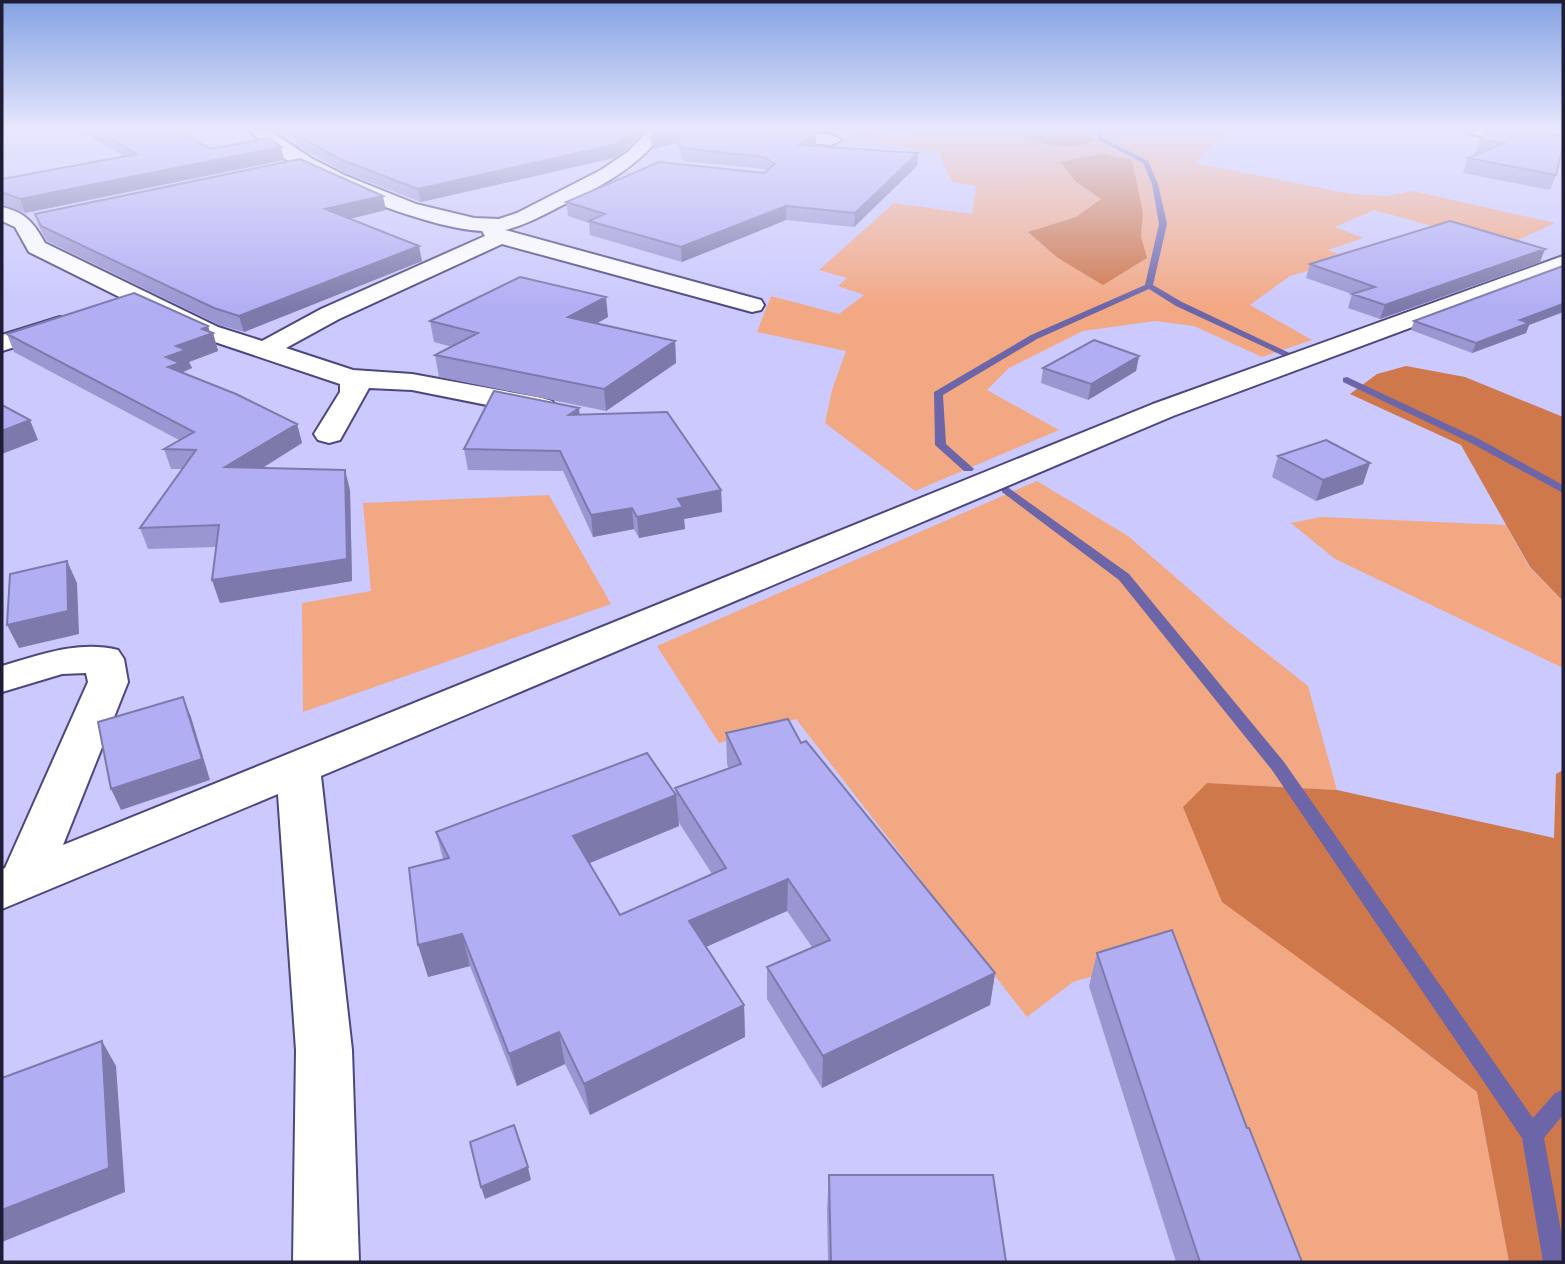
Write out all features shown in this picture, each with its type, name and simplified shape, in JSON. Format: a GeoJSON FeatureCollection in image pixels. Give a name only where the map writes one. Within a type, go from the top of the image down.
{"type":"FeatureCollection","features":[{"type":"Feature","properties":{"kind":"street"},"geometry":{"type":"LineString","coordinates":[[368,189],[424,212],[752,304]]}},
{"type":"Feature","properties":{"kind":"street"},"geometry":{"type":"LineString","coordinates":[[264,349],[499,231],[576,189]]}},
{"type":"Feature","properties":{"kind":"street"},"geometry":{"type":"LineString","coordinates":[[20,218],[37,247],[209,332],[350,378],[412,382],[562,412]]}},
{"type":"Feature","properties":{"kind":"street"},"geometry":{"type":"LineString","coordinates":[[13,885],[1163,410],[1563,263]]}},
{"type":"Feature","properties":{"kind":"street"},"geometry":{"type":"LineString","coordinates":[[104,311],[142,299]]}},
{"type":"Feature","properties":{"kind":"street"},"geometry":{"type":"LineString","coordinates":[[2,343],[78,319]]}},
{"type":"Feature","properties":{"kind":"street"},"geometry":{"type":"LineString","coordinates":[[329,434],[355,392],[356,384],[350,378]]}},
{"type":"Feature","properties":{"kind":"street"},"geometry":{"type":"LineString","coordinates":[[2,679],[59,662],[104,659],[108,682],[13,885]]}},
{"type":"Feature","properties":{"kind":"street"},"geometry":{"type":"LineString","coordinates":[[298,766],[324,1050],[326,1262]]}},
{"type":"Feature","properties":{"kind":"shaded area"},"geometry":{"type":"Polygon","coordinates":[[[976,189],[1086,189],[1101,199],[1076,217],[1029,232],[1141,237],[1143,213],[1137,190],[1129,189],[1326,189],[1386,196],[1413,191],[1555,223],[1505,246],[1374,210],[1335,227],[1363,238],[1328,250],[1349,259],[1290,276],[1250,305],[1312,340],[1262,357],[1194,326],[1155,321],[1083,331],[1009,368],[987,390],[1059,430],[915,491],[825,423],[832,390],[846,351],[757,332],[771,296],[839,314],[864,295],[838,286],[847,278],[819,270],[894,203],[972,214],[976,189]]]}},
{"type":"Feature","properties":{"kind":"shaded area"},"geometry":{"type":"Polygon","coordinates":[[[1086,189],[1138,189],[1143,213],[1141,237],[1147,258],[1103,285],[1058,258],[1028,232],[1076,217],[1101,199],[1086,189]]]}},
{"type":"Feature","properties":{"kind":"shaded area"},"geometry":{"type":"Polygon","coordinates":[[[1406,366],[1465,377],[1563,417],[1563,601],[1530,567],[1461,445],[1350,394],[1377,374],[1406,366]]]}},
{"type":"Feature","properties":{"kind":"shaded area"},"geometry":{"type":"Polygon","coordinates":[[[1037,481],[1128,536],[1227,622],[1308,686],[1337,790],[1207,783],[1389,1024],[1477,1092],[1509,1262],[1284,1262],[1170,953],[1073,982],[1027,1017],[796,719],[719,743],[657,646],[1037,481]]]}},
{"type":"Feature","properties":{"kind":"shaded area"},"geometry":{"type":"Polygon","coordinates":[[[549,495],[611,604],[303,712],[302,603],[371,591],[363,503],[549,495]]]}},
{"type":"Feature","properties":{"kind":"shaded area"},"geometry":{"type":"Polygon","coordinates":[[[1322,517],[1506,525],[1529,567],[1563,601],[1563,668],[1335,559],[1291,523],[1322,517]]]}},
{"type":"Feature","properties":{"kind":"shaded area"},"geometry":{"type":"Polygon","coordinates":[[[1563,770],[1563,1262],[1509,1262],[1477,1092],[1222,902],[1183,807],[1207,783],[1337,790],[1554,838],[1556,774],[1563,770]]]}},
{"type":"Feature","properties":{"kind":"building"},"geometry":{"type":"Polygon","coordinates":[[[2,189],[70,189],[20,199],[2,192],[2,189]]]}},
{"type":"Feature","properties":{"kind":"building"},"geometry":{"type":"Polygon","coordinates":[[[156,189],[367,189],[383,196],[325,209],[419,246],[239,316],[214,308],[41,226],[35,214],[156,189]]]}},
{"type":"Feature","properties":{"kind":"building"},"geometry":{"type":"Polygon","coordinates":[[[596,189],[880,189],[855,213],[786,206],[681,247],[589,221],[605,214],[566,202],[596,189]]]}},
{"type":"Feature","properties":{"kind":"building"},"geometry":{"type":"Polygon","coordinates":[[[1450,221],[1545,249],[1385,305],[1352,294],[1375,287],[1310,264],[1450,221]]]}},
{"type":"Feature","properties":{"kind":"building"},"geometry":{"type":"Polygon","coordinates":[[[1563,266],[1563,304],[1520,320],[1529,323],[1476,343],[1414,321],[1563,266]]]}},
{"type":"Feature","properties":{"kind":"building"},"geometry":{"type":"Polygon","coordinates":[[[520,277],[606,297],[568,317],[675,341],[604,389],[435,355],[478,333],[430,321],[520,277]]]}},
{"type":"Feature","properties":{"kind":"building"},"geometry":{"type":"Polygon","coordinates":[[[134,293],[208,326],[202,329],[213,333],[176,346],[186,350],[166,357],[180,363],[168,367],[236,394],[297,424],[225,467],[345,470],[347,559],[212,580],[219,525],[140,528],[196,450],[164,449],[194,432],[7,334],[134,293]]]}},
{"type":"Feature","properties":{"kind":"building"},"geometry":{"type":"Polygon","coordinates":[[[1094,340],[1139,356],[1091,384],[1043,368],[1094,340]]]}},
{"type":"Feature","properties":{"kind":"building"},"geometry":{"type":"Polygon","coordinates":[[[494,391],[579,408],[569,415],[667,412],[721,490],[678,499],[683,507],[637,517],[632,508],[591,515],[560,451],[464,449],[494,391]]]}},
{"type":"Feature","properties":{"kind":"building"},"geometry":{"type":"Polygon","coordinates":[[[2,405],[30,420],[2,431],[2,405]]]}},
{"type":"Feature","properties":{"kind":"building"},"geometry":{"type":"Polygon","coordinates":[[[1326,440],[1370,463],[1323,480],[1278,456],[1326,440]]]}},
{"type":"Feature","properties":{"kind":"building"},"geometry":{"type":"Polygon","coordinates":[[[67,561],[68,611],[7,625],[10,574],[67,561]]]}},
{"type":"Feature","properties":{"kind":"building"},"geometry":{"type":"Polygon","coordinates":[[[183,697],[202,759],[111,789],[98,722],[183,697]]]}},
{"type":"Feature","properties":{"kind":"building"},"geometry":{"type":"Polygon","coordinates":[[[788,719],[801,743],[806,741],[995,973],[823,1056],[767,967],[830,940],[788,879],[689,921],[744,1005],[584,1084],[559,1032],[509,1054],[462,934],[418,945],[409,868],[449,858],[436,832],[647,753],[676,795],[573,836],[620,915],[726,868],[675,788],[741,764],[726,733],[788,719]]]}},
{"type":"Feature","properties":{"kind":"building"},"geometry":{"type":"Polygon","coordinates":[[[1172,930],[1247,1128],[1302,1262],[1200,1262],[1097,953],[1172,930]]]}},
{"type":"Feature","properties":{"kind":"building"},"geometry":{"type":"Polygon","coordinates":[[[102,1041],[109,1168],[2,1210],[2,1078],[102,1041]]]}},
{"type":"Feature","properties":{"kind":"building"},"geometry":{"type":"Polygon","coordinates":[[[514,1125],[528,1167],[481,1187],[470,1142],[514,1125]]]}},
{"type":"Feature","properties":{"kind":"building"},"geometry":{"type":"Polygon","coordinates":[[[829,1175],[993,1175],[1006,1262],[831,1262],[829,1175]]]}},
{"type":"Feature","properties":{"kind":"waterway"},"geometry":{"type":"LineString","coordinates":[[1149,286],[1163,224],[1156,189]]}},
{"type":"Feature","properties":{"kind":"waterway"},"geometry":{"type":"LineString","coordinates":[[968,469],[941,445],[938,394],[1034,337],[1149,286]]}},
{"type":"Feature","properties":{"kind":"waterway"},"geometry":{"type":"LineString","coordinates":[[1149,286],[1179,304],[1291,356]]}},
{"type":"Feature","properties":{"kind":"waterway"},"geometry":{"type":"LineString","coordinates":[[1347,380],[1475,441],[1563,490]]}},
{"type":"Feature","properties":{"kind":"waterway"},"geometry":{"type":"LineString","coordinates":[[1006,490],[1124,577],[1278,766],[1532,1135]]}},
{"type":"Feature","properties":{"kind":"waterway"},"geometry":{"type":"LineString","coordinates":[[1532,1135],[1563,1100]]}},
{"type":"Feature","properties":{"kind":"waterway"},"geometry":{"type":"LineString","coordinates":[[1532,1135],[1555,1262]]}}]}
